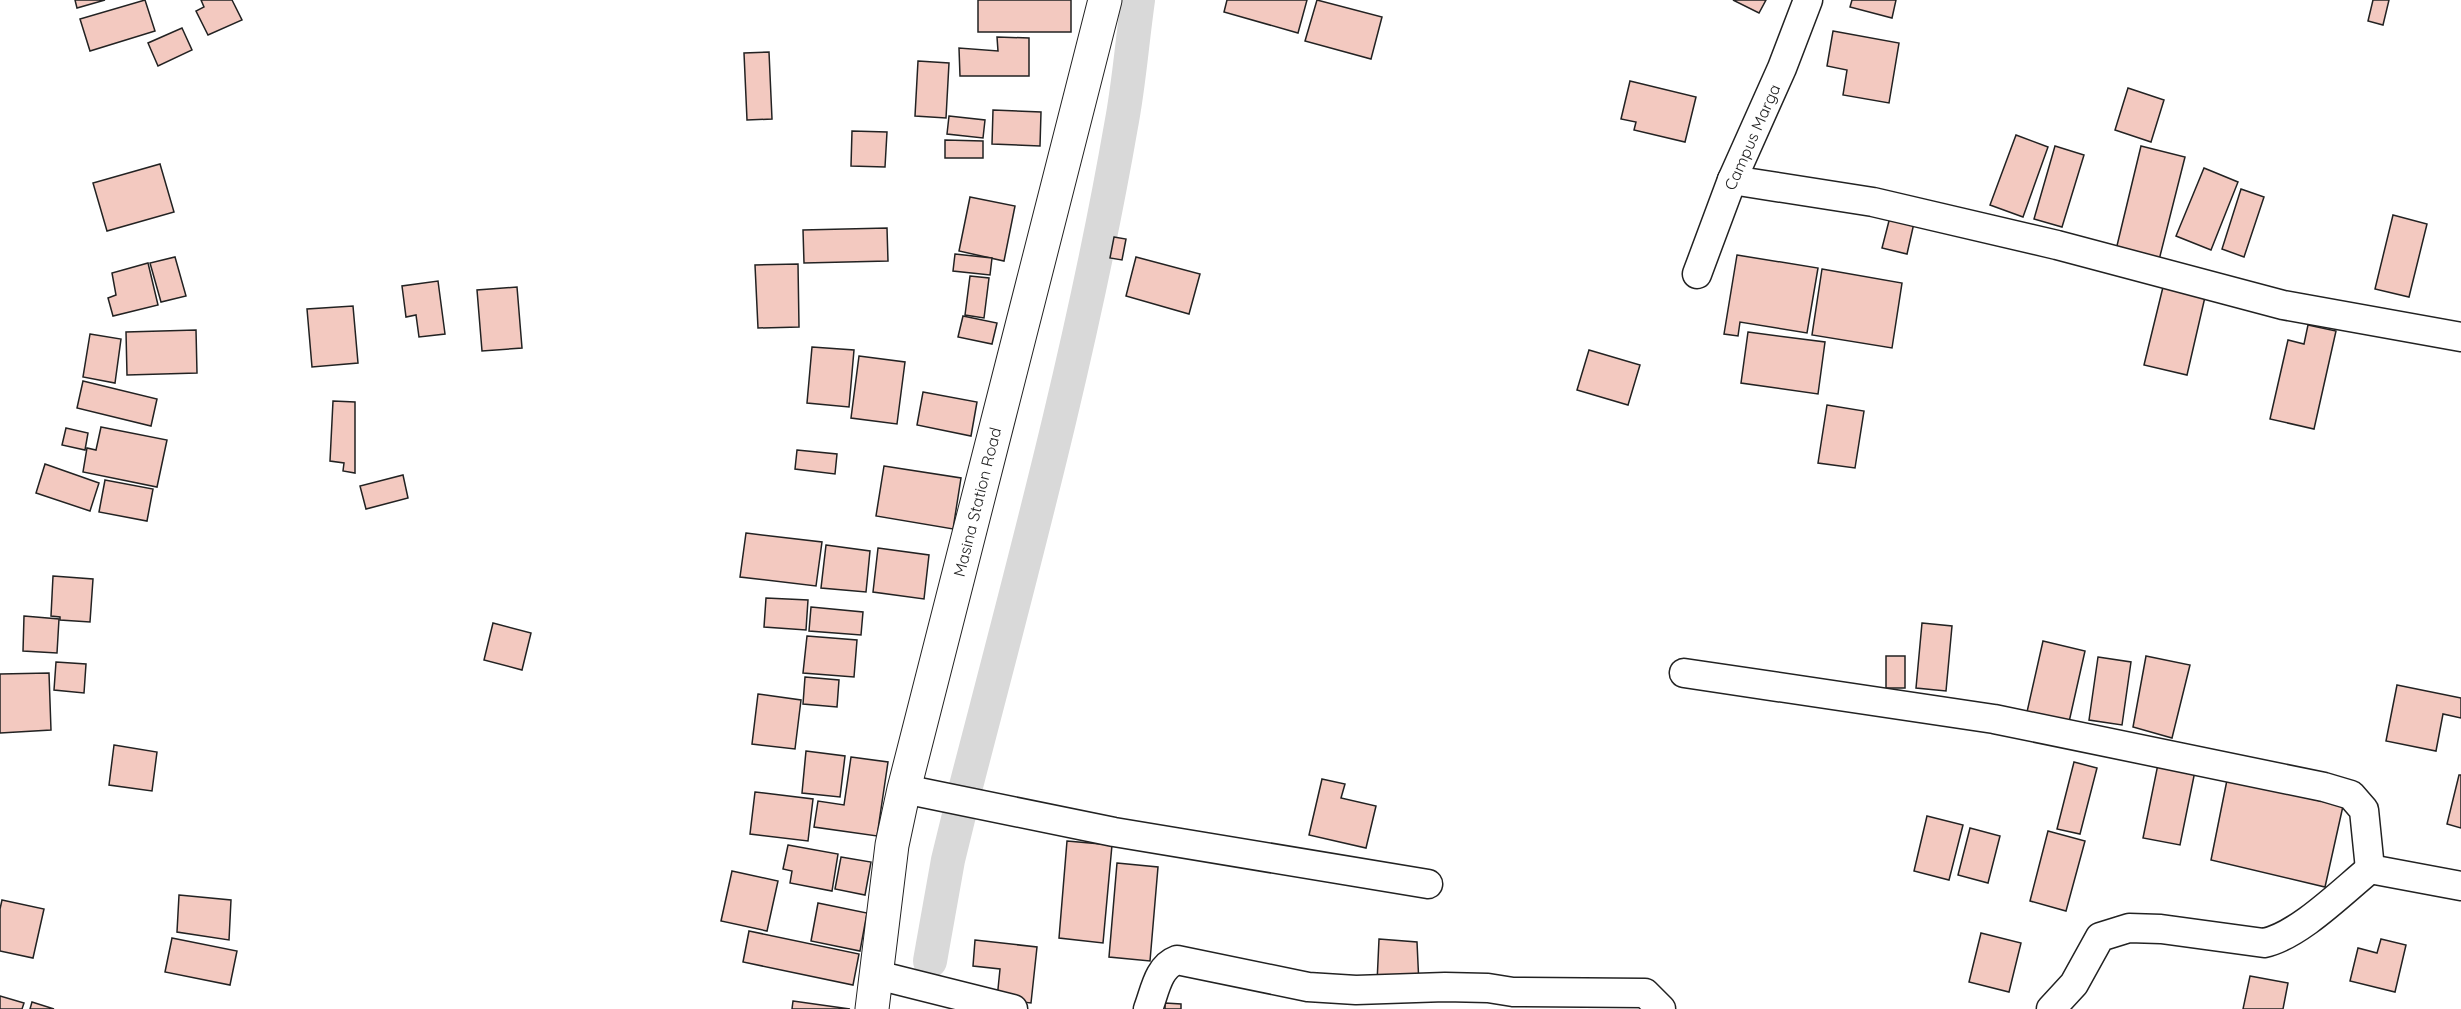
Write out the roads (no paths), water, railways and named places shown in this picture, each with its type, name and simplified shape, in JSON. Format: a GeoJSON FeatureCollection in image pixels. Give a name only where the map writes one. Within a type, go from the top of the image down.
{"type":"FeatureCollection","features":[{"type":"Feature","properties":{"kind":"street","name":"Masina Station Road"},"geometry":{"type":"LineString","coordinates":[[872,1009],[892,846],[904,789],[1105,0]]}},
{"type":"Feature","properties":{"kind":"street","name":"Campus Marga"},"geometry":{"type":"LineString","coordinates":[[1697,274],[1732,180],[1782,68],[1808,0]]}},
{"type":"Feature","properties":{"kind":"street"},"geometry":{"type":"LineString","coordinates":[[1732,180],[1873,202],[2057,245],[2283,305],[2461,337]]}},
{"type":"Feature","properties":{"kind":"street"},"geometry":{"type":"LineString","coordinates":[[1684,673],[1994,719],[2342,792],[2359,801],[2364,810],[2370,869]]}},
{"type":"Feature","properties":{"kind":"street"},"geometry":{"type":"LineString","coordinates":[[904,789],[1114,832],[1428,884]]}},
{"type":"Feature","properties":{"kind":"street"},"geometry":{"type":"LineString","coordinates":[[2370,869],[2461,886]]}},
{"type":"Feature","properties":{"kind":"street"},"geometry":{"type":"LineString","coordinates":[[2051,1009],[2074,984],[2100,937],[2129,928],[2161,928],[2264,943],[2278,940],[2328,904],[2370,869]]}},
{"type":"Feature","properties":{"kind":"street"},"geometry":{"type":"LineString","coordinates":[[1148,1009],[1162,971],[1169,963],[1178,960],[1308,987],[1356,990],[1445,987],[1488,988],[1513,992],[1645,993],[1661,1009]]}},
{"type":"Feature","properties":{"kind":"street"},"geometry":{"type":"LineString","coordinates":[[877,975],[1013,1009]]}},
{"type":"Feature","properties":{"kind":"waterway"},"geometry":{"type":"LineString","coordinates":[[965,790],[1070,377],[1124,111],[1138,0]]}},
{"type":"Feature","properties":{"kind":"waterway"},"geometry":{"type":"LineString","coordinates":[[930,961],[948,860],[960,811]]}}]}
